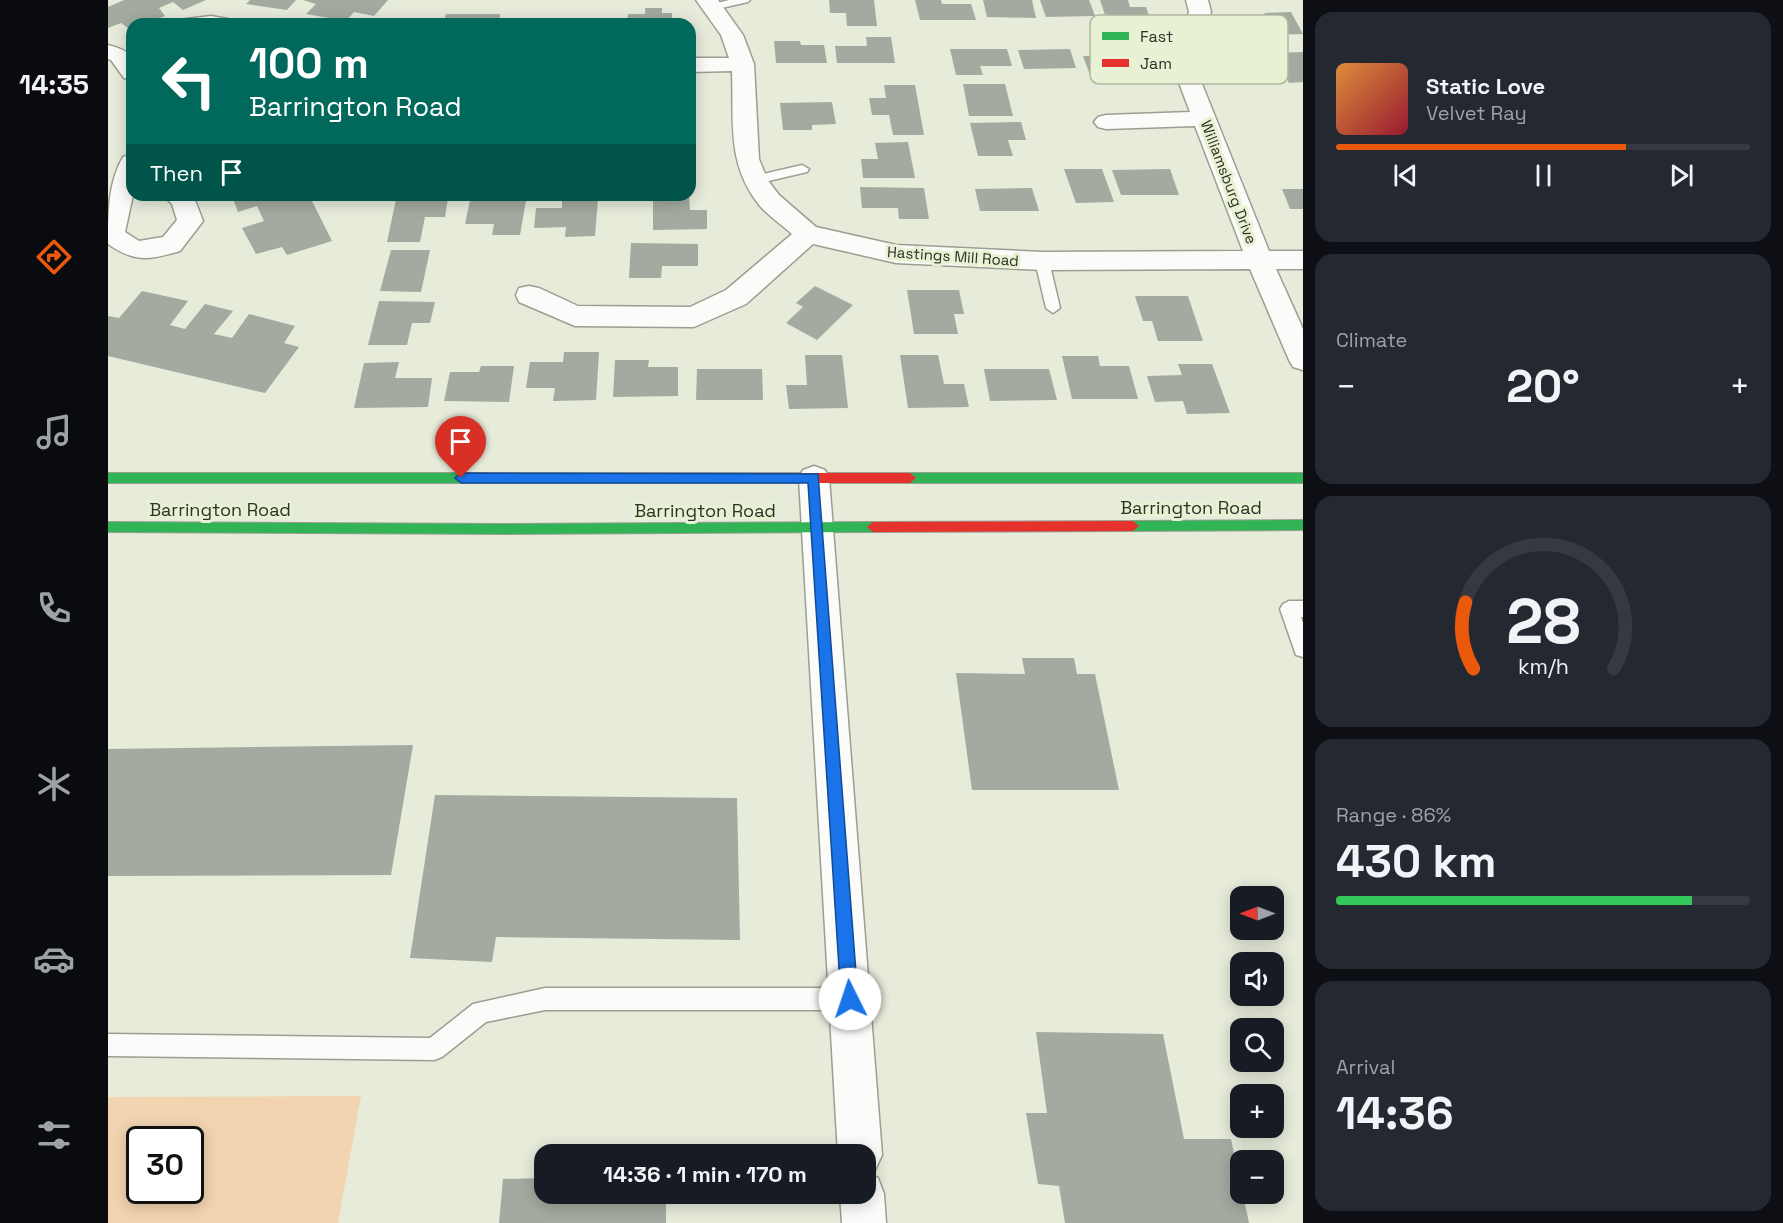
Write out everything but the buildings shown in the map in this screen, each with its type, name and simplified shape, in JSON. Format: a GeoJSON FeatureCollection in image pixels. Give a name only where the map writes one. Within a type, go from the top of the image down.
{"type":"FeatureCollection","features":[{"type":"Feature","properties":{"kind":"main road","name":"Barrington Road"},"geometry":{"type":"LineString","coordinates":[[108,478],[1303,478]]}},
{"type":"Feature","properties":{"kind":"main road","name":"Barrington Road"},"geometry":{"type":"LineString","coordinates":[[108,527],[490,529],[1303,525]]}},
{"type":"Feature","properties":{"kind":"street","name":"Williamsburg Drive"},"geometry":{"type":"LineString","coordinates":[[1197,0],[1199,15]]}},
{"type":"Feature","properties":{"kind":"street","name":"Hastings Mill Road"},"geometry":{"type":"LineString","coordinates":[[710,4],[732,35],[743,64],[747,159],[755,180],[770,201],[808,234],[896,254],[1042,261],[1303,260]]}},
{"type":"Feature","properties":{"kind":"street"},"geometry":{"type":"LineString","coordinates":[[696,65],[743,64]]}},
{"type":"Feature","properties":{"kind":"street","name":"Williamsburg Drive"},"geometry":{"type":"LineString","coordinates":[[1191,84],[1259,260],[1303,360]]}},
{"type":"Feature","properties":{"kind":"street"},"geometry":{"type":"LineString","coordinates":[[1106,122],[1205,118]]}},
{"type":"Feature","properties":{"kind":"street"},"geometry":{"type":"LineString","coordinates":[[126,190],[117,204],[112,235],[135,250],[171,245],[189,221],[184,201]]}},
{"type":"Feature","properties":{"kind":"street"},"geometry":{"type":"LineString","coordinates":[[529,295],[575,316],[694,317],[736,297],[808,234]]}},
{"type":"Feature","properties":{"kind":"street"},"geometry":{"type":"LineString","coordinates":[[814,478],[859,1144]]}},
{"type":"Feature","properties":{"kind":"street"},"geometry":{"type":"LineString","coordinates":[[863,1204],[864,1223]]}},
{"type":"Feature","properties":{"kind":"lane"},"geometry":{"type":"LineString","coordinates":[[710,4],[744,0]]}},
{"type":"Feature","properties":{"kind":"lane"},"geometry":{"type":"LineString","coordinates":[[755,180],[802,169]]}},
{"type":"Feature","properties":{"kind":"lane"},"geometry":{"type":"LineString","coordinates":[[1042,261],[1053,308]]}},
{"type":"Feature","properties":{"kind":"lane"},"geometry":{"type":"LineString","coordinates":[[1303,609],[1289,609],[1303,649]]}},
{"type":"Feature","properties":{"kind":"lane"},"geometry":{"type":"LineString","coordinates":[[108,1045],[434,1048],[481,1012],[545,999],[850,999]]}},
{"type":"Feature","properties":{"kind":"shaded area"},"geometry":{"type":"Polygon","coordinates":[[[361,1096],[338,1223],[108,1223],[108,1097],[361,1096]]]}},
{"type":"Feature","properties":{"kind":"traffic: fast"},"geometry":{"type":"LineString","coordinates":[[108,478],[716,478]]}},
{"type":"Feature","properties":{"kind":"traffic: fast"},"geometry":{"type":"LineString","coordinates":[[910,478],[1303,478]]}},
{"type":"Feature","properties":{"kind":"traffic: fast"},"geometry":{"type":"LineString","coordinates":[[1133,526],[1303,525]]}},
{"type":"Feature","properties":{"kind":"traffic: fast"},"geometry":{"type":"LineString","coordinates":[[108,527],[502,529],[873,527]]}},
{"type":"Feature","properties":{"kind":"traffic: jam"},"geometry":{"type":"LineString","coordinates":[[716,478],[910,478]]}},
{"type":"Feature","properties":{"kind":"traffic: jam"},"geometry":{"type":"LineString","coordinates":[[873,527],[1133,526]]}},
{"type":"Feature","properties":{"kind":"route"},"geometry":{"type":"LineString","coordinates":[[461,478],[814,478],[850,999]]}}]}
